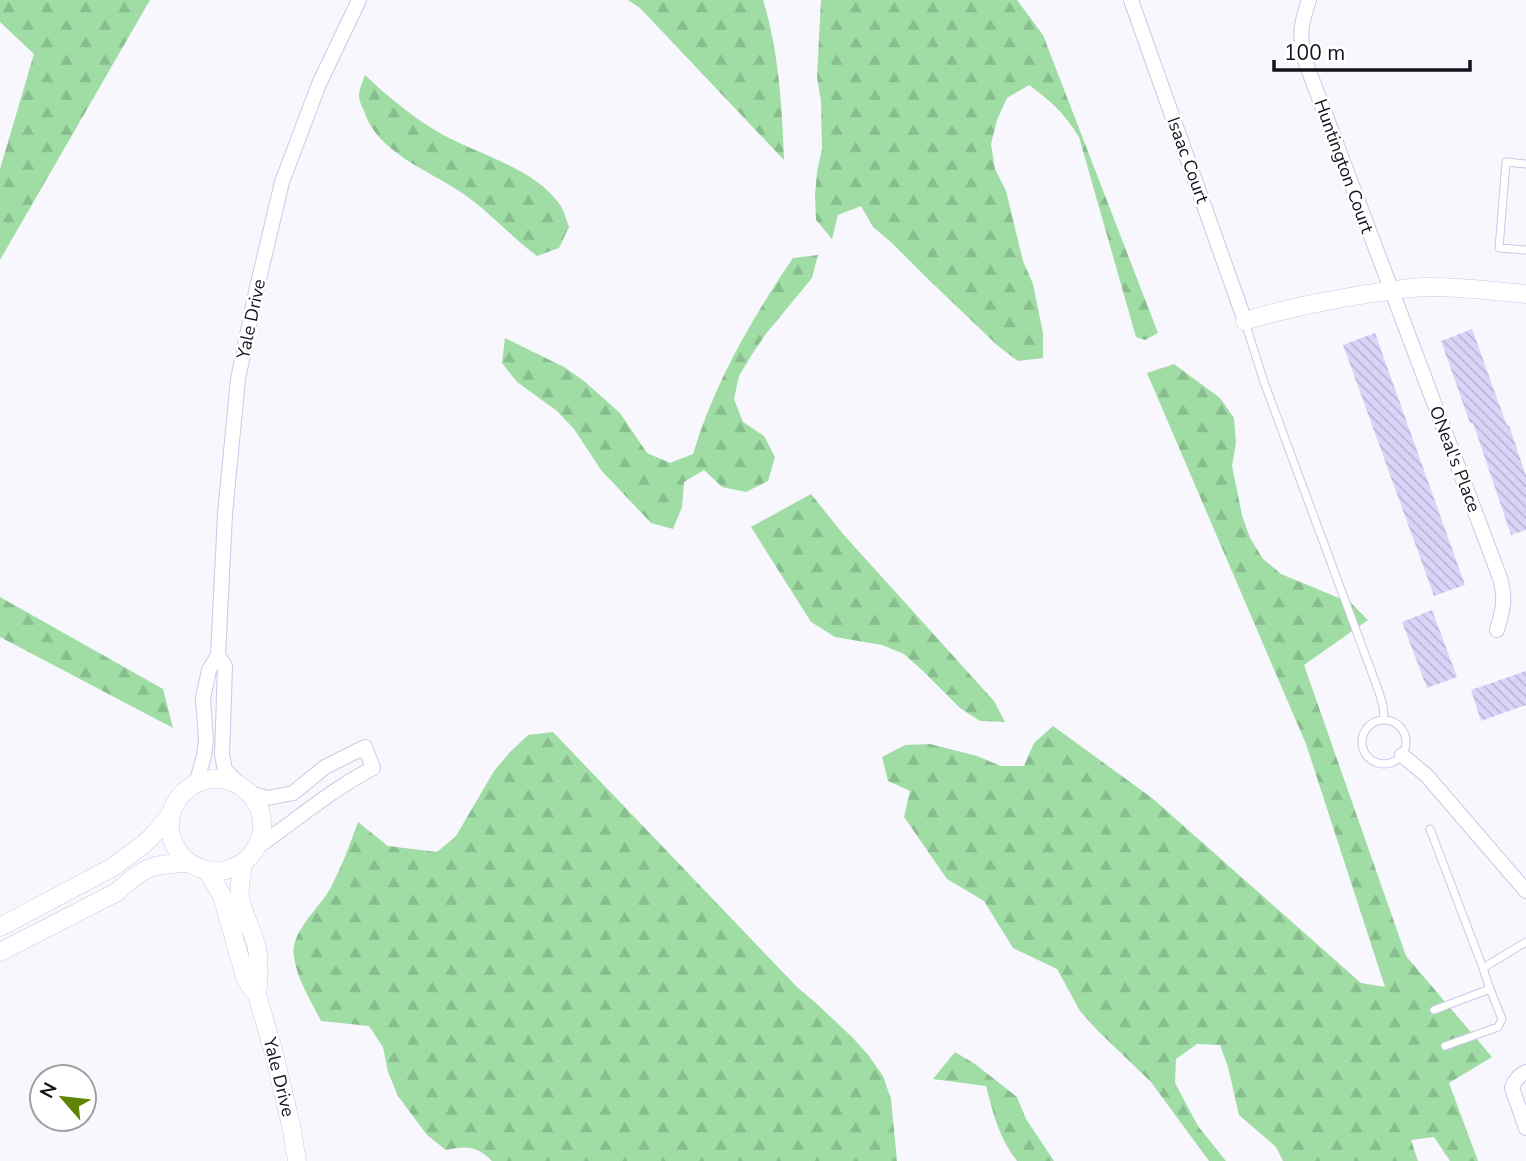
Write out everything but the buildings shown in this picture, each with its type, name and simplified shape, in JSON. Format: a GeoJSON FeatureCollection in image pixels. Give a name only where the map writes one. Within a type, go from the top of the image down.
{"type":"FeatureCollection","features":[{"type":"Feature","properties":{"kind":"street","name":"Yale Drive"},"geometry":{"type":"LineString","coordinates":[[196,784],[206,740],[203,698],[209,670],[218,655],[225,514],[237,379],[282,182],[319,84],[359,0]]}},
{"type":"Feature","properties":{"kind":"street","name":"Isaac Court"},"geometry":{"type":"LineString","coordinates":[[1130,0],[1245,321]]}},
{"type":"Feature","properties":{"kind":"street","name":"Huntington Court"},"geometry":{"type":"LineString","coordinates":[[1309,0],[1300,37],[1304,58],[1390,290]]}},
{"type":"Feature","properties":{"kind":"street"},"geometry":{"type":"LineString","coordinates":[[1245,321],[1310,304],[1390,290],[1456,287],[1526,294]]}},
{"type":"Feature","properties":{"kind":"street","name":"ONeal's Place"},"geometry":{"type":"LineString","coordinates":[[1390,290],[1500,578],[1504,594],[1497,629]]}},
{"type":"Feature","properties":{"kind":"street","name":"Yale Drive"},"geometry":{"type":"LineString","coordinates":[[218,655],[225,666],[222,755],[225,770],[245,790]]}},
{"type":"Feature","properties":{"kind":"street"},"geometry":{"type":"LineString","coordinates":[[0,927],[113,867],[144,844],[172,812],[181,795],[196,784],[205,780],[223,780],[268,798],[293,793],[325,767],[365,747],[373,768],[319,801],[256,848],[243,862],[225,870],[207,870],[189,863],[158,864],[132,878],[117,892],[0,952]]}},
{"type":"Feature","properties":{"kind":"street"},"geometry":{"type":"LineString","coordinates":[[1402,755],[1427,776],[1526,891]]}},
{"type":"Feature","properties":{"kind":"street"},"geometry":{"type":"LineString","coordinates":[[245,790],[255,800],[262,819],[256,848]]}},
{"type":"Feature","properties":{"kind":"street"},"geometry":{"type":"LineString","coordinates":[[172,812],[172,840],[176,849],[189,863]]}},
{"type":"Feature","properties":{"kind":"street","name":"Yale Drive"},"geometry":{"type":"LineString","coordinates":[[243,862],[239,892],[242,909],[256,945],[260,975],[257,995]]}},
{"type":"Feature","properties":{"kind":"street","name":"Yale Drive"},"geometry":{"type":"LineString","coordinates":[[207,870],[222,896],[246,980],[257,995],[285,1100],[297,1161]]}},
{"type":"Feature","properties":{"kind":"street"},"geometry":{"type":"LineString","coordinates":[[1526,1072],[1515,1080],[1512,1088],[1526,1128]]}},
{"type":"Feature","properties":{"kind":"lane"},"geometry":{"type":"LineString","coordinates":[[1526,164],[1506,162],[1499,248],[1526,250]]}},
{"type":"Feature","properties":{"kind":"lane"},"geometry":{"type":"LineString","coordinates":[[1245,321],[1264,382],[1383,706],[1384,719]]}},
{"type":"Feature","properties":{"kind":"lane"},"geometry":{"type":"LineString","coordinates":[[1384,719],[1401,727],[1406,741],[1402,755],[1390,763],[1382,764],[1375,763],[1364,753],[1361,739],[1368,725],[1384,719]]}},
{"type":"Feature","properties":{"kind":"lane"},"geometry":{"type":"LineString","coordinates":[[1430,829],[1502,1019],[1498,1027],[1445,1046]]}},
{"type":"Feature","properties":{"kind":"lane"},"geometry":{"type":"LineString","coordinates":[[1483,968],[1526,942]]}},
{"type":"Feature","properties":{"kind":"lane"},"geometry":{"type":"LineString","coordinates":[[1434,1010],[1490,989]]}},
{"type":"Feature","properties":{"kind":"green space"},"geometry":{"type":"Polygon","coordinates":[[[0,0],[150,0],[0,260],[0,169],[34,54],[0,22],[0,0]]]}},
{"type":"Feature","properties":{"kind":"green space"},"geometry":{"type":"Polygon","coordinates":[[[628,0],[763,0],[776,59],[784,160],[640,8],[628,0]]]}},
{"type":"Feature","properties":{"kind":"green space"},"geometry":{"type":"Polygon","coordinates":[[[821,0],[1017,0],[1043,35],[1158,333],[1145,340],[1136,337],[1079,137],[1057,108],[1029,85],[1007,98],[997,120],[991,144],[995,169],[1006,191],[1023,261],[1033,284],[1043,333],[1043,358],[1018,361],[998,346],[873,227],[861,206],[838,215],[832,239],[816,220],[817,172],[822,149],[821,101],[817,77],[821,0]]]}},
{"type":"Feature","properties":{"kind":"green space"},"geometry":{"type":"Polygon","coordinates":[[[365,75],[398,104],[433,129],[516,169],[546,189],[560,205],[569,227],[559,248],[537,256],[472,200],[392,149],[371,126],[361,104],[359,93],[365,75]]]}},
{"type":"Feature","properties":{"kind":"green space"},"geometry":{"type":"Polygon","coordinates":[[[818,255],[812,278],[765,335],[739,376],[734,399],[743,422],[764,436],[775,457],[768,481],[746,492],[722,487],[704,470],[684,482],[682,507],[673,529],[651,523],[601,470],[574,429],[557,411],[517,382],[502,363],[505,338],[564,367],[620,413],[647,453],[670,463],[693,454],[723,377],[763,304],[793,258],[818,255]]]}},
{"type":"Feature","properties":{"kind":"green space"},"geometry":{"type":"Polygon","coordinates":[[[1174,364],[1220,398],[1234,418],[1236,443],[1232,466],[1242,515],[1250,538],[1263,559],[1281,574],[1351,603],[1368,620],[1304,665],[1406,956],[1492,1057],[1449,1083],[1478,1161],[1450,1161],[1434,1137],[1411,1140],[1418,1161],[1283,1161],[1276,1147],[1239,1115],[1220,1045],[1197,1044],[1176,1059],[1175,1083],[1198,1126],[1226,1161],[1209,1161],[1151,1082],[1080,1011],[1057,969],[1013,948],[984,901],[947,879],[904,817],[910,791],[888,781],[882,757],[905,745],[930,744],[977,756],[1001,766],[1024,766],[1034,743],[1053,726],[1152,798],[1361,983],[1385,987],[1306,744],[1147,373],[1174,364]]]}},
{"type":"Feature","properties":{"kind":"green space"},"geometry":{"type":"Polygon","coordinates":[[[811,494],[843,534],[994,701],[1005,722],[980,721],[960,708],[904,654],[882,645],[835,637],[811,622],[751,527],[811,494]]]}},
{"type":"Feature","properties":{"kind":"green space"},"geometry":{"type":"Polygon","coordinates":[[[0,597],[163,689],[173,728],[0,637],[0,597]]]}},
{"type":"Feature","properties":{"kind":"green space"},"geometry":{"type":"Polygon","coordinates":[[[553,732],[797,987],[869,1056],[883,1076],[891,1099],[897,1161],[492,1161],[481,1152],[470,1148],[446,1150],[427,1135],[398,1096],[388,1072],[383,1047],[369,1026],[321,1021],[298,973],[294,948],[301,929],[331,887],[358,822],[388,846],[437,852],[456,836],[494,771],[510,752],[528,735],[553,732]]]}},
{"type":"Feature","properties":{"kind":"green space"},"geometry":{"type":"Polygon","coordinates":[[[955,1052],[1017,1097],[1026,1119],[1054,1161],[1017,1161],[1001,1134],[986,1086],[933,1079],[955,1052]]]}}]}
